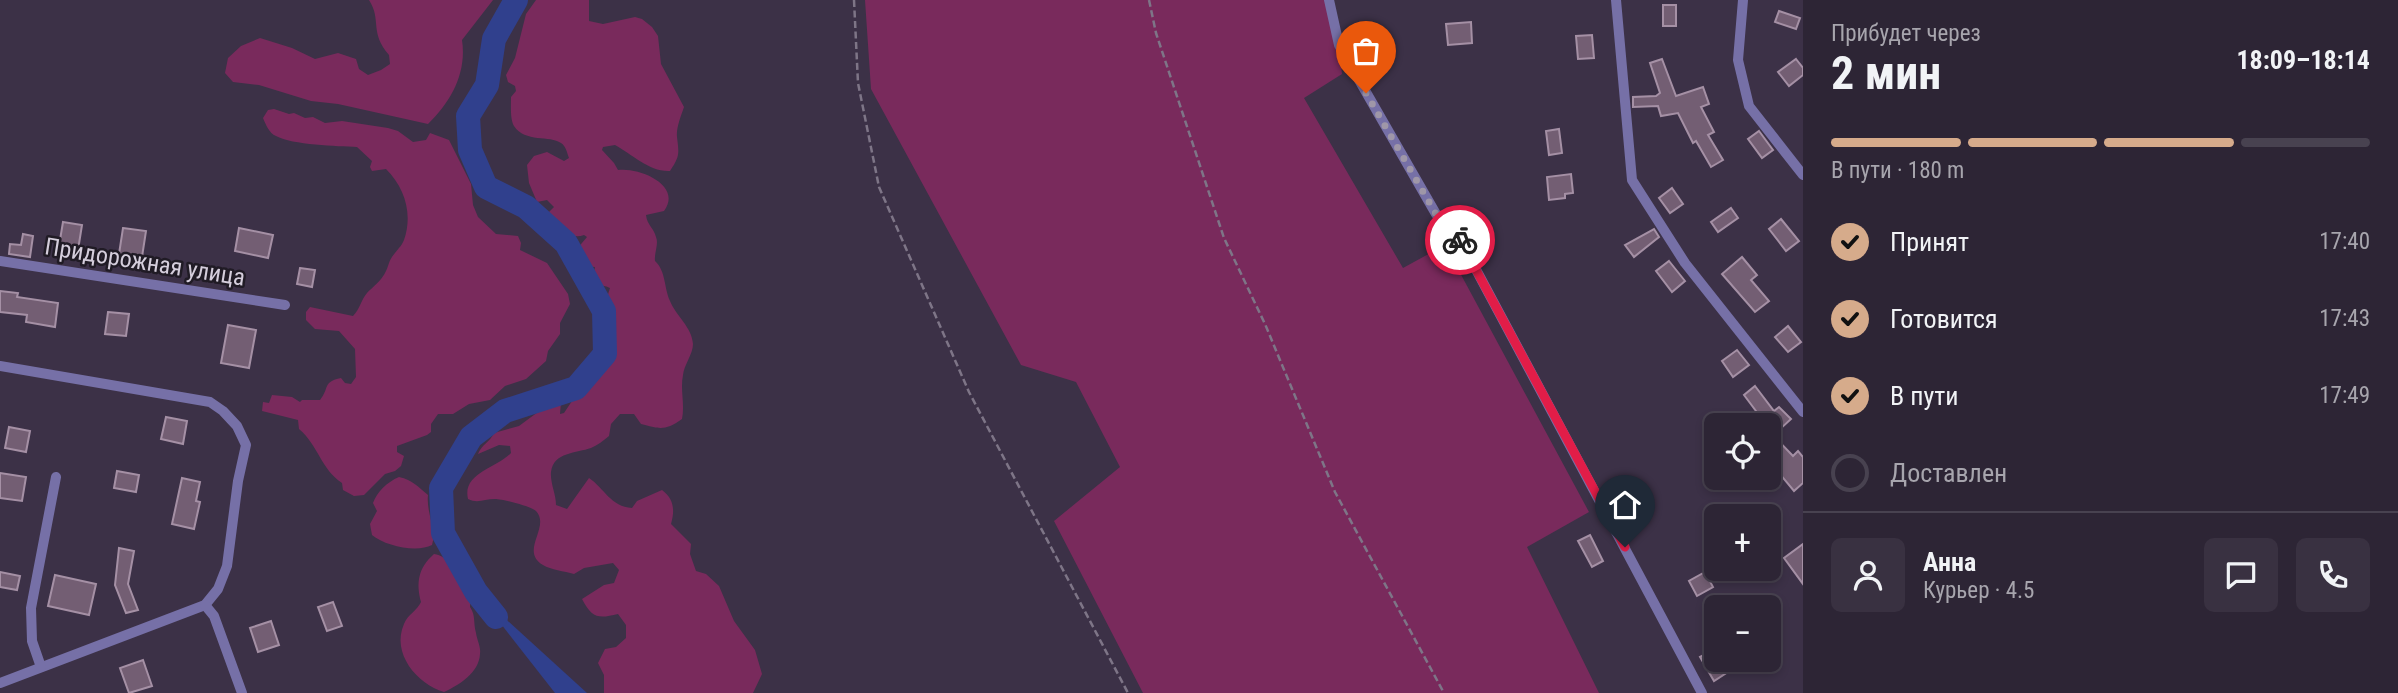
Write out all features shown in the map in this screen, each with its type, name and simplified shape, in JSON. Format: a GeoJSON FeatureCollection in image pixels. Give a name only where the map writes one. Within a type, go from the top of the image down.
{"type":"FeatureCollection","features":[{"type":"Feature","properties":{"kind":"street"},"geometry":{"type":"LineString","coordinates":[[1329,0],[1339,45],[1436,214],[1456,232],[1702,693]]}},
{"type":"Feature","properties":{"kind":"street"},"geometry":{"type":"LineString","coordinates":[[1616,0],[1632,180],[1685,263],[1803,412]]}},
{"type":"Feature","properties":{"kind":"street"},"geometry":{"type":"LineString","coordinates":[[1743,0],[1738,60],[1749,106],[1803,175]]}},
{"type":"Feature","properties":{"kind":"street","name":"Придорожная улица"},"geometry":{"type":"LineString","coordinates":[[0,261],[285,305]]}},
{"type":"Feature","properties":{"kind":"street"},"geometry":{"type":"LineString","coordinates":[[0,366],[210,402],[237,426],[246,445],[238,481],[228,566],[218,589],[205,605],[4,681],[12,693]]}},
{"type":"Feature","properties":{"kind":"street"},"geometry":{"type":"LineString","coordinates":[[41,667],[32,642],[31,608],[56,477]]}},
{"type":"Feature","properties":{"kind":"street"},"geometry":{"type":"LineString","coordinates":[[205,605],[214,616],[242,693]]}},
{"type":"Feature","properties":{"kind":"path"},"geometry":{"type":"LineString","coordinates":[[854,0],[858,83],[879,187],[969,392],[1128,693]]}},
{"type":"Feature","properties":{"kind":"path"},"geometry":{"type":"LineString","coordinates":[[1149,0],[1156,33],[1224,238],[1265,324],[1335,492],[1444,693]]}},
{"type":"Feature","properties":{"kind":"shaded area"},"geometry":{"type":"Polygon","coordinates":[[[369,0],[493,0],[462,40],[462,64],[456,86],[444,106],[428,124],[338,104],[311,101],[259,85],[233,82],[225,73],[228,58],[241,46],[260,38],[315,59],[338,53],[356,59],[359,69],[368,75],[381,70],[390,64],[389,55],[379,40],[375,14],[369,0]]]}},
{"type":"Feature","properties":{"kind":"shaded area"},"geometry":{"type":"Polygon","coordinates":[[[536,0],[589,0],[589,21],[603,24],[635,17],[642,19],[658,36],[661,64],[684,107],[677,130],[678,155],[670,171],[648,166],[615,145],[603,147],[602,150],[618,170],[637,171],[647,175],[668,193],[664,211],[646,215],[657,240],[655,261],[661,270],[670,301],[692,338],[693,348],[682,381],[682,419],[671,426],[658,428],[641,424],[634,414],[620,414],[611,424],[609,436],[603,441],[591,448],[566,454],[553,465],[551,476],[556,505],[567,509],[589,478],[613,501],[625,507],[632,508],[637,501],[662,490],[666,493],[673,505],[671,524],[691,544],[690,554],[696,571],[706,574],[719,586],[734,621],[755,650],[762,674],[753,693],[604,693],[604,675],[598,663],[605,649],[616,647],[626,638],[626,625],[618,614],[596,616],[582,599],[604,585],[614,583],[619,570],[613,563],[584,568],[574,574],[546,567],[536,559],[534,553],[540,524],[536,511],[504,500],[468,499],[470,483],[475,477],[511,453],[510,446],[499,445],[478,454],[494,433],[519,426],[551,404],[561,402],[560,414],[564,413],[572,401],[586,390],[594,373],[612,353],[613,326],[603,310],[610,288],[597,283],[593,276],[595,267],[575,266],[571,256],[587,237],[573,236],[553,224],[546,215],[554,207],[547,200],[537,202],[529,183],[527,165],[534,156],[547,152],[564,161],[569,158],[566,150],[563,144],[556,141],[524,135],[514,126],[512,120],[511,97],[516,91],[506,75],[515,58],[526,14],[536,0]]]}},
{"type":"Feature","properties":{"kind":"shaded area"},"geometry":{"type":"Polygon","coordinates":[[[865,0],[1333,0],[1342,74],[1304,98],[1403,268],[1445,245],[1589,512],[1527,547],[1599,693],[1143,693],[1054,521],[1120,467],[1076,382],[1021,365],[871,89],[865,0]]]}},
{"type":"Feature","properties":{"kind":"shaded area"},"geometry":{"type":"Polygon","coordinates":[[[274,109],[305,118],[313,117],[325,123],[342,121],[388,128],[398,131],[413,142],[426,140],[430,133],[449,140],[471,184],[473,205],[478,217],[496,234],[518,236],[520,250],[547,263],[568,294],[570,304],[560,323],[560,334],[548,351],[546,361],[526,379],[505,386],[490,400],[469,404],[453,414],[438,414],[431,424],[431,432],[397,446],[397,452],[404,456],[401,466],[385,474],[364,495],[354,496],[343,490],[342,483],[329,471],[311,442],[299,429],[298,420],[262,411],[263,402],[269,403],[272,395],[292,397],[300,402],[320,400],[331,381],[341,378],[345,383],[351,384],[356,377],[355,349],[339,331],[315,329],[306,320],[306,312],[310,307],[353,316],[367,293],[383,276],[404,240],[408,221],[406,202],[393,176],[386,169],[372,171],[372,161],[357,147],[304,143],[274,135],[263,118],[268,110],[274,109]]]}},
{"type":"Feature","properties":{"kind":"shaded area"},"geometry":{"type":"Polygon","coordinates":[[[399,477],[412,482],[428,495],[432,545],[401,547],[372,535],[370,524],[377,511],[373,503],[380,491],[399,477]]]}},
{"type":"Feature","properties":{"kind":"shaded area"},"geometry":{"type":"Polygon","coordinates":[[[434,554],[449,562],[469,589],[470,607],[480,651],[479,661],[472,673],[444,692],[416,675],[401,646],[404,624],[421,602],[419,582],[422,570],[434,554]]]}},
{"type":"Feature","properties":{"kind":"water"},"geometry":{"type":"Polygon","coordinates":[[[476,592],[587,693],[555,693],[476,592]]]}},
{"type":"Feature","properties":{"kind":"building"},"geometry":{"type":"Polygon","coordinates":[[[1663,5],[1676,5],[1676,26],[1663,26],[1663,5]]]}},
{"type":"Feature","properties":{"kind":"building"},"geometry":{"type":"Polygon","coordinates":[[[1779,11],[1800,18],[1796,29],[1775,22],[1779,11]]]}},
{"type":"Feature","properties":{"kind":"building"},"geometry":{"type":"Polygon","coordinates":[[[1471,22],[1472,43],[1448,45],[1446,24],[1471,22]]]}},
{"type":"Feature","properties":{"kind":"building"},"geometry":{"type":"Polygon","coordinates":[[[1592,35],[1594,58],[1578,59],[1576,36],[1592,35]]]}},
{"type":"Feature","properties":{"kind":"building"},"geometry":{"type":"Polygon","coordinates":[[[1662,59],[1676,96],[1703,87],[1709,104],[1701,107],[1714,132],[1708,135],[1723,160],[1711,167],[1696,141],[1693,143],[1678,113],[1661,116],[1658,106],[1633,107],[1633,97],[1656,96],[1660,93],[1650,63],[1662,59]]]}},
{"type":"Feature","properties":{"kind":"building"},"geometry":{"type":"Polygon","coordinates":[[[1796,59],[1803,68],[1803,75],[1789,86],[1778,72],[1796,59]]]}},
{"type":"Feature","properties":{"kind":"building"},"geometry":{"type":"Polygon","coordinates":[[[1559,129],[1562,153],[1549,155],[1546,131],[1559,129]]]}},
{"type":"Feature","properties":{"kind":"building"},"geometry":{"type":"Polygon","coordinates":[[[1759,131],[1773,150],[1762,158],[1748,139],[1759,131]]]}},
{"type":"Feature","properties":{"kind":"building"},"geometry":{"type":"Polygon","coordinates":[[[1571,174],[1573,193],[1565,194],[1565,198],[1549,200],[1547,177],[1571,174]]]}},
{"type":"Feature","properties":{"kind":"building"},"geometry":{"type":"Polygon","coordinates":[[[1672,188],[1683,204],[1670,213],[1659,198],[1672,188]]]}},
{"type":"Feature","properties":{"kind":"building"},"geometry":{"type":"Polygon","coordinates":[[[1731,208],[1738,218],[1718,232],[1711,222],[1731,208]]]}},
{"type":"Feature","properties":{"kind":"building"},"geometry":{"type":"Polygon","coordinates":[[[1781,219],[1799,241],[1786,251],[1769,229],[1781,219]]]}},
{"type":"Feature","properties":{"kind":"building"},"geometry":{"type":"Polygon","coordinates":[[[63,222],[82,225],[78,250],[59,246],[63,222]]]}},
{"type":"Feature","properties":{"kind":"building"},"geometry":{"type":"Polygon","coordinates":[[[123,228],[146,231],[142,257],[119,254],[123,228]]]}},
{"type":"Feature","properties":{"kind":"building"},"geometry":{"type":"Polygon","coordinates":[[[239,228],[273,235],[268,258],[235,251],[239,228]]]}},
{"type":"Feature","properties":{"kind":"building"},"geometry":{"type":"Polygon","coordinates":[[[1654,229],[1659,237],[1634,257],[1625,245],[1654,229]]]}},
{"type":"Feature","properties":{"kind":"building"},"geometry":{"type":"Polygon","coordinates":[[[23,234],[33,236],[30,257],[9,254],[10,244],[21,245],[23,234]]]}},
{"type":"Feature","properties":{"kind":"building"},"geometry":{"type":"Polygon","coordinates":[[[1742,257],[1757,275],[1751,280],[1769,301],[1755,312],[1722,274],[1742,257]]]}},
{"type":"Feature","properties":{"kind":"building"},"geometry":{"type":"Polygon","coordinates":[[[1669,261],[1685,281],[1672,292],[1656,271],[1669,261]]]}},
{"type":"Feature","properties":{"kind":"building"},"geometry":{"type":"Polygon","coordinates":[[[300,268],[315,270],[312,287],[297,284],[300,268]]]}},
{"type":"Feature","properties":{"kind":"building"},"geometry":{"type":"Polygon","coordinates":[[[0,291],[18,293],[17,297],[58,303],[55,327],[26,322],[27,315],[0,312],[0,291]]]}},
{"type":"Feature","properties":{"kind":"building"},"geometry":{"type":"Polygon","coordinates":[[[108,312],[129,314],[126,336],[105,334],[108,312]]]}},
{"type":"Feature","properties":{"kind":"building"},"geometry":{"type":"Polygon","coordinates":[[[228,325],[256,330],[249,368],[221,363],[228,325]]]}},
{"type":"Feature","properties":{"kind":"building"},"geometry":{"type":"Polygon","coordinates":[[[1788,326],[1801,342],[1788,352],[1775,337],[1788,326]]]}},
{"type":"Feature","properties":{"kind":"building"},"geometry":{"type":"Polygon","coordinates":[[[1737,350],[1749,365],[1733,377],[1722,361],[1737,350]]]}},
{"type":"Feature","properties":{"kind":"building"},"geometry":{"type":"Polygon","coordinates":[[[1755,386],[1774,411],[1779,407],[1791,419],[1781,428],[1781,413],[1758,413],[1744,395],[1755,386]]]}},
{"type":"Feature","properties":{"kind":"building"},"geometry":{"type":"Polygon","coordinates":[[[166,417],[187,421],[183,444],[161,439],[166,417]]]}},
{"type":"Feature","properties":{"kind":"building"},"geometry":{"type":"Polygon","coordinates":[[[9,427],[30,431],[26,452],[5,448],[9,427]]]}},
{"type":"Feature","properties":{"kind":"building"},"geometry":{"type":"Polygon","coordinates":[[[1781,444],[1793,456],[1798,451],[1803,457],[1803,483],[1794,491],[1781,475],[1781,444]]]}},
{"type":"Feature","properties":{"kind":"building"},"geometry":{"type":"Polygon","coordinates":[[[117,471],[139,475],[136,492],[114,488],[117,471]]]}},
{"type":"Feature","properties":{"kind":"building"},"geometry":{"type":"Polygon","coordinates":[[[0,473],[26,477],[22,501],[0,498],[0,473]]]}},
{"type":"Feature","properties":{"kind":"building"},"geometry":{"type":"Polygon","coordinates":[[[182,478],[200,482],[196,501],[200,502],[194,529],[172,524],[182,478]]]}},
{"type":"Feature","properties":{"kind":"building"},"geometry":{"type":"Polygon","coordinates":[[[1590,535],[1603,561],[1592,567],[1578,541],[1590,535]]]}},
{"type":"Feature","properties":{"kind":"building"},"geometry":{"type":"Polygon","coordinates":[[[1803,544],[1803,584],[1784,558],[1803,544]]]}},
{"type":"Feature","properties":{"kind":"building"},"geometry":{"type":"Polygon","coordinates":[[[119,548],[134,551],[128,584],[138,610],[126,613],[115,585],[119,548]]]}},
{"type":"Feature","properties":{"kind":"building"},"geometry":{"type":"Polygon","coordinates":[[[0,572],[20,576],[17,590],[0,587],[0,572]]]}},
{"type":"Feature","properties":{"kind":"building"},"geometry":{"type":"Polygon","coordinates":[[[1704,573],[1704,581],[1710,581],[1713,587],[1697,596],[1689,581],[1704,573]]]}},
{"type":"Feature","properties":{"kind":"building"},"geometry":{"type":"Polygon","coordinates":[[[55,575],[96,584],[89,615],[48,606],[55,575]]]}},
{"type":"Feature","properties":{"kind":"building"},"geometry":{"type":"Polygon","coordinates":[[[333,602],[342,626],[327,631],[318,607],[333,602]]]}},
{"type":"Feature","properties":{"kind":"building"},"geometry":{"type":"Polygon","coordinates":[[[271,621],[279,645],[258,652],[250,628],[271,621]]]}},
{"type":"Feature","properties":{"kind":"building"},"geometry":{"type":"Polygon","coordinates":[[[143,660],[152,686],[129,693],[120,668],[143,660]]]}},
{"type":"Feature","properties":{"kind":"building"},"geometry":{"type":"Polygon","coordinates":[[[1709,672],[1728,672],[1714,681],[1709,672]]]}},
{"type":"Feature","properties":{"kind":"waterway"},"geometry":{"type":"LineString","coordinates":[[496,617],[476,592],[443,533],[441,488],[471,437],[505,411],[576,388],[605,354],[604,311],[566,243],[526,207],[486,187],[470,150],[468,116],[487,85],[494,39],[516,0]]}},
{"type":"Feature","properties":{"kind":"way so far"},"geometry":{"type":"LineString","coordinates":[[1366,93],[1436,214],[1456,232],[1460,240]]}},
{"type":"Feature","properties":{"kind":"route"},"geometry":{"type":"LineString","coordinates":[[1460,240],[1625,547]]}}]}
